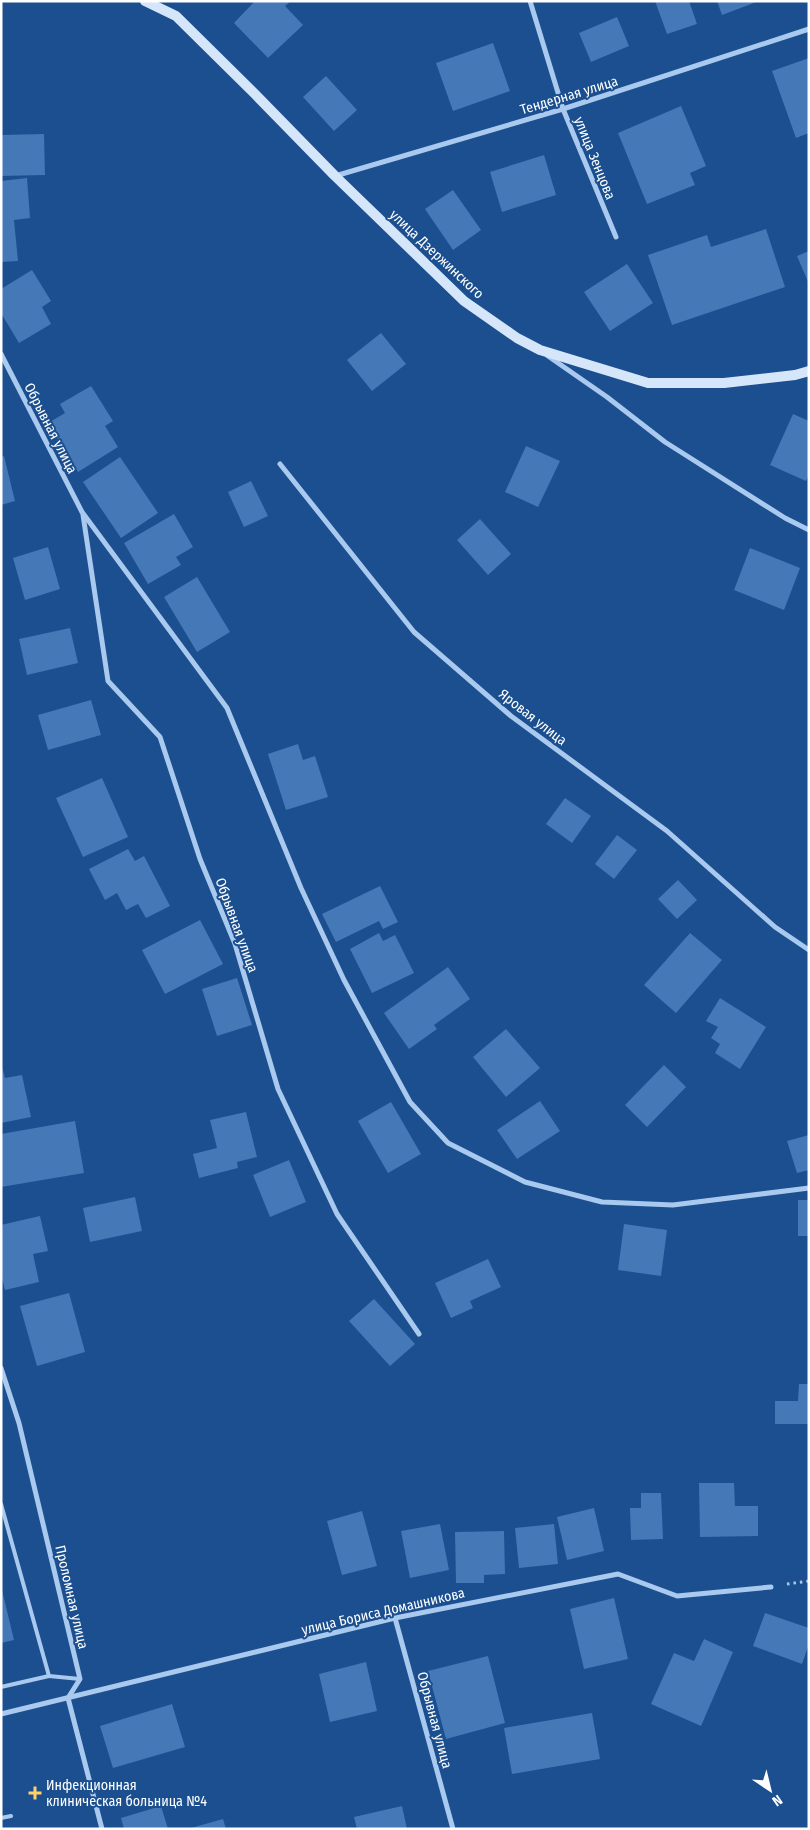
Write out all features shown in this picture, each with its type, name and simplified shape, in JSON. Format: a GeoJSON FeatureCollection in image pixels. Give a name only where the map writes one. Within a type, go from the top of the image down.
{"type":"FeatureCollection","features":[{"type":"Feature","properties":{"kind":"street","name":"улица Дзержинского"},"geometry":{"type":"LineString","coordinates":[[145,1],[176,16],[335,176],[464,301],[517,338],[540,350],[648,383],[724,383],[795,375],[809,371]]}},
{"type":"Feature","properties":{"kind":"street","name":"улица Зенцова"},"geometry":{"type":"LineString","coordinates":[[530,1],[563,109],[616,237]]}},
{"type":"Feature","properties":{"kind":"street","name":"Тендерная улица"},"geometry":{"type":"LineString","coordinates":[[335,176],[563,109],[809,29]]}},
{"type":"Feature","properties":{"kind":"street"},"geometry":{"type":"LineString","coordinates":[[540,350],[607,397],[665,442],[784,518],[809,530]]}},
{"type":"Feature","properties":{"kind":"street","name":"Обрывная улица"},"geometry":{"type":"LineString","coordinates":[[1,354],[82,512],[227,708],[301,888],[344,980],[410,1102],[448,1143],[525,1182],[602,1202],[673,1205],[809,1188]]}},
{"type":"Feature","properties":{"kind":"street","name":"Яровая улица"},"geometry":{"type":"LineString","coordinates":[[280,464],[414,632],[511,716],[667,831],[775,927],[809,950]]}},
{"type":"Feature","properties":{"kind":"street","name":"Обрывная улица"},"geometry":{"type":"LineString","coordinates":[[82,512],[108,681],[160,737],[200,859],[235,944],[278,1089],[337,1214],[419,1334]]}},
{"type":"Feature","properties":{"kind":"street","name":"Проломная улица"},"geometry":{"type":"LineString","coordinates":[[1,1368],[19,1423],[80,1679]]}},
{"type":"Feature","properties":{"kind":"street","name":"улица Бориса Домашникова"},"geometry":{"type":"LineString","coordinates":[[1,1714],[395,1618],[618,1574],[677,1596],[772,1587]]}},
{"type":"Feature","properties":{"kind":"street","name":"Обрывная улица"},"geometry":{"type":"LineString","coordinates":[[395,1618],[453,1829]]}},
{"type":"Feature","properties":{"kind":"street"},"geometry":{"type":"LineString","coordinates":[[80,1679],[68,1698],[102,1829]]}},
{"type":"Feature","properties":{"kind":"lane"},"geometry":{"type":"LineString","coordinates":[[1,1504],[49,1676]]}},
{"type":"Feature","properties":{"kind":"lane"},"geometry":{"type":"LineString","coordinates":[[1,1687],[49,1676],[80,1679]]}},
{"type":"Feature","properties":{"kind":"lane"},"geometry":{"type":"LineString","coordinates":[[1,1818],[11,1816]]}},
{"type":"Feature","properties":{"kind":"path"},"geometry":{"type":"LineString","coordinates":[[772,1587],[809,1581]]}},
{"type":"Feature","properties":{"kind":"building"},"geometry":{"type":"Polygon","coordinates":[[[255,1],[291,1],[285,6],[303,25],[268,58],[234,23],[255,1]]]}},
{"type":"Feature","properties":{"kind":"building"},"geometry":{"type":"Polygon","coordinates":[[[655,1],[689,1],[697,24],[667,34],[655,1]]]}},
{"type":"Feature","properties":{"kind":"building"},"geometry":{"type":"Polygon","coordinates":[[[717,1],[759,1],[722,15],[717,1]]]}},
{"type":"Feature","properties":{"kind":"building"},"geometry":{"type":"Polygon","coordinates":[[[617,17],[629,46],[591,62],[579,33],[617,17]]]}},
{"type":"Feature","properties":{"kind":"building"},"geometry":{"type":"Polygon","coordinates":[[[493,43],[510,91],[453,111],[436,63],[493,43]]]}},
{"type":"Feature","properties":{"kind":"building"},"geometry":{"type":"Polygon","coordinates":[[[809,58],[809,133],[796,138],[772,71],[809,58]]]}},
{"type":"Feature","properties":{"kind":"building"},"geometry":{"type":"Polygon","coordinates":[[[326,76],[357,110],[334,131],[303,97],[326,76]]]}},
{"type":"Feature","properties":{"kind":"building"},"geometry":{"type":"Polygon","coordinates":[[[681,106],[706,166],[690,173],[695,185],[647,204],[618,133],[681,106]]]}},
{"type":"Feature","properties":{"kind":"building"},"geometry":{"type":"Polygon","coordinates":[[[44,134],[45,175],[1,176],[1,135],[44,134]]]}},
{"type":"Feature","properties":{"kind":"building"},"geometry":{"type":"Polygon","coordinates":[[[544,155],[556,195],[502,212],[490,172],[544,155]]]}},
{"type":"Feature","properties":{"kind":"building"},"geometry":{"type":"Polygon","coordinates":[[[27,178],[30,218],[14,220],[18,261],[1,262],[1,181],[27,178]]]}},
{"type":"Feature","properties":{"kind":"building"},"geometry":{"type":"Polygon","coordinates":[[[453,190],[481,230],[453,250],[425,209],[453,190]]]}},
{"type":"Feature","properties":{"kind":"building"},"geometry":{"type":"Polygon","coordinates":[[[766,229],[785,287],[672,325],[648,255],[707,235],[711,247],[766,229]]]}},
{"type":"Feature","properties":{"kind":"building"},"geometry":{"type":"Polygon","coordinates":[[[809,251],[809,284],[797,256],[809,251]]]}},
{"type":"Feature","properties":{"kind":"building"},"geometry":{"type":"Polygon","coordinates":[[[627,264],[653,303],[610,331],[584,292],[627,264]]]}},
{"type":"Feature","properties":{"kind":"building"},"geometry":{"type":"Polygon","coordinates":[[[32,270],[51,301],[42,307],[51,324],[19,343],[1,313],[1,289],[32,270]]]}},
{"type":"Feature","properties":{"kind":"building"},"geometry":{"type":"Polygon","coordinates":[[[381,333],[406,364],[372,391],[347,360],[381,333]]]}},
{"type":"Feature","properties":{"kind":"building"},"geometry":{"type":"Polygon","coordinates":[[[91,386],[113,421],[105,426],[118,447],[78,472],[48,423],[65,413],[60,404],[91,386]]]}},
{"type":"Feature","properties":{"kind":"building"},"geometry":{"type":"Polygon","coordinates":[[[793,414],[809,421],[809,475],[806,481],[770,465],[793,414]]]}},
{"type":"Feature","properties":{"kind":"building"},"geometry":{"type":"Polygon","coordinates":[[[526,446],[560,461],[538,507],[505,492],[526,446]]]}},
{"type":"Feature","properties":{"kind":"building"},"geometry":{"type":"Polygon","coordinates":[[[4,456],[15,501],[1,505],[1,457],[4,456]]]}},
{"type":"Feature","properties":{"kind":"building"},"geometry":{"type":"Polygon","coordinates":[[[120,457],[158,513],[121,538],[83,482],[120,457]]]}},
{"type":"Feature","properties":{"kind":"building"},"geometry":{"type":"Polygon","coordinates":[[[251,481],[268,516],[244,527],[228,492],[251,481]]]}},
{"type":"Feature","properties":{"kind":"building"},"geometry":{"type":"Polygon","coordinates":[[[174,514],[193,547],[176,557],[181,565],[148,584],[124,543],[174,514]]]}},
{"type":"Feature","properties":{"kind":"building"},"geometry":{"type":"Polygon","coordinates":[[[480,519],[511,554],[488,575],[457,540],[480,519]]]}},
{"type":"Feature","properties":{"kind":"building"},"geometry":{"type":"Polygon","coordinates":[[[48,547],[60,589],[25,600],[13,558],[48,547]]]}},
{"type":"Feature","properties":{"kind":"building"},"geometry":{"type":"Polygon","coordinates":[[[750,548],[800,568],[784,610],[734,590],[750,548]]]}},
{"type":"Feature","properties":{"kind":"building"},"geometry":{"type":"Polygon","coordinates":[[[197,577],[230,632],[197,652],[164,597],[197,577]]]}},
{"type":"Feature","properties":{"kind":"building"},"geometry":{"type":"Polygon","coordinates":[[[70,628],[78,663],[27,675],[19,639],[70,628]]]}},
{"type":"Feature","properties":{"kind":"building"},"geometry":{"type":"Polygon","coordinates":[[[91,700],[101,735],[48,750],[38,715],[91,700]]]}},
{"type":"Feature","properties":{"kind":"building"},"geometry":{"type":"Polygon","coordinates":[[[298,744],[303,760],[315,756],[328,797],[286,810],[268,754],[298,744]]]}},
{"type":"Feature","properties":{"kind":"building"},"geometry":{"type":"Polygon","coordinates":[[[102,778],[128,837],[83,857],[56,798],[102,778]]]}},
{"type":"Feature","properties":{"kind":"building"},"geometry":{"type":"Polygon","coordinates":[[[565,798],[591,816],[572,843],[546,824],[565,798]]]}},
{"type":"Feature","properties":{"kind":"building"},"geometry":{"type":"Polygon","coordinates":[[[617,835],[637,850],[614,879],[595,864],[617,835]]]}},
{"type":"Feature","properties":{"kind":"building"},"geometry":{"type":"Polygon","coordinates":[[[128,849],[135,861],[144,856],[170,906],[146,918],[138,904],[126,910],[117,893],[105,900],[89,869],[128,849]]]}},
{"type":"Feature","properties":{"kind":"building"},"geometry":{"type":"Polygon","coordinates":[[[678,880],[697,900],[677,919],[658,899],[678,880]]]}},
{"type":"Feature","properties":{"kind":"building"},"geometry":{"type":"Polygon","coordinates":[[[380,886],[398,922],[383,929],[379,921],[336,942],[322,914],[380,886]]]}},
{"type":"Feature","properties":{"kind":"building"},"geometry":{"type":"Polygon","coordinates":[[[200,920],[223,964],[165,994],[142,950],[200,920]]]}},
{"type":"Feature","properties":{"kind":"building"},"geometry":{"type":"Polygon","coordinates":[[[379,933],[383,941],[395,935],[414,973],[372,993],[350,949],[379,933]]]}},
{"type":"Feature","properties":{"kind":"building"},"geometry":{"type":"Polygon","coordinates":[[[690,933],[722,960],[676,1013],[644,985],[690,933]]]}},
{"type":"Feature","properties":{"kind":"building"},"geometry":{"type":"Polygon","coordinates":[[[448,967],[470,999],[434,1025],[437,1029],[409,1049],[384,1013],[448,967]]]}},
{"type":"Feature","properties":{"kind":"building"},"geometry":{"type":"Polygon","coordinates":[[[237,978],[252,1025],[217,1036],[202,989],[237,978]]]}},
{"type":"Feature","properties":{"kind":"building"},"geometry":{"type":"Polygon","coordinates":[[[720,998],[766,1027],[740,1069],[715,1053],[720,1044],[711,1038],[718,1027],[706,1021],[720,998]]]}},
{"type":"Feature","properties":{"kind":"building"},"geometry":{"type":"Polygon","coordinates":[[[506,1029],[540,1068],[506,1097],[473,1057],[506,1029]]]}},
{"type":"Feature","properties":{"kind":"building"},"geometry":{"type":"Polygon","coordinates":[[[1,1063],[5,1078],[22,1075],[31,1117],[1,1123],[1,1063]]]}},
{"type":"Feature","properties":{"kind":"building"},"geometry":{"type":"Polygon","coordinates":[[[664,1065],[686,1087],[647,1127],[625,1105],[664,1065]]]}},
{"type":"Feature","properties":{"kind":"building"},"geometry":{"type":"Polygon","coordinates":[[[540,1101],[560,1131],[517,1159],[497,1130],[540,1101]]]}},
{"type":"Feature","properties":{"kind":"building"},"geometry":{"type":"Polygon","coordinates":[[[391,1102],[421,1154],[388,1173],[358,1121],[391,1102]]]}},
{"type":"Feature","properties":{"kind":"building"},"geometry":{"type":"Polygon","coordinates":[[[246,1112],[257,1157],[237,1162],[238,1168],[199,1178],[193,1154],[217,1148],[210,1120],[246,1112]]]}},
{"type":"Feature","properties":{"kind":"building"},"geometry":{"type":"Polygon","coordinates":[[[75,1121],[84,1173],[1,1187],[1,1134],[75,1121]]]}},
{"type":"Feature","properties":{"kind":"building"},"geometry":{"type":"Polygon","coordinates":[[[809,1135],[809,1170],[797,1173],[787,1141],[809,1135]]]}},
{"type":"Feature","properties":{"kind":"building"},"geometry":{"type":"Polygon","coordinates":[[[289,1160],[306,1202],[270,1217],[253,1175],[289,1160]]]}},
{"type":"Feature","properties":{"kind":"building"},"geometry":{"type":"Polygon","coordinates":[[[135,1197],[142,1231],[90,1242],[83,1208],[135,1197]]]}},
{"type":"Feature","properties":{"kind":"building"},"geometry":{"type":"Polygon","coordinates":[[[798,1200],[809,1200],[809,1236],[798,1236],[798,1200]]]}},
{"type":"Feature","properties":{"kind":"building"},"geometry":{"type":"Polygon","coordinates":[[[40,1216],[48,1251],[33,1254],[39,1282],[5,1290],[1,1274],[1,1225],[40,1216]]]}},
{"type":"Feature","properties":{"kind":"building"},"geometry":{"type":"Polygon","coordinates":[[[624,1224],[667,1230],[661,1276],[618,1270],[624,1224]]]}},
{"type":"Feature","properties":{"kind":"building"},"geometry":{"type":"Polygon","coordinates":[[[488,1259],[501,1287],[470,1301],[473,1308],[451,1318],[435,1283],[488,1259]]]}},
{"type":"Feature","properties":{"kind":"building"},"geometry":{"type":"Polygon","coordinates":[[[69,1293],[85,1352],[37,1366],[20,1306],[69,1293]]]}},
{"type":"Feature","properties":{"kind":"building"},"geometry":{"type":"Polygon","coordinates":[[[374,1299],[415,1344],[390,1366],[349,1321],[374,1299]]]}},
{"type":"Feature","properties":{"kind":"building"},"geometry":{"type":"Polygon","coordinates":[[[799,1384],[809,1384],[809,1424],[775,1424],[775,1401],[798,1401],[799,1384]]]}},
{"type":"Feature","properties":{"kind":"building"},"geometry":{"type":"Polygon","coordinates":[[[699,1483],[734,1483],[735,1506],[758,1506],[758,1536],[700,1537],[699,1483]]]}},
{"type":"Feature","properties":{"kind":"building"},"geometry":{"type":"Polygon","coordinates":[[[641,1493],[661,1493],[663,1539],[631,1540],[630,1508],[641,1508],[641,1493]]]}},
{"type":"Feature","properties":{"kind":"building"},"geometry":{"type":"Polygon","coordinates":[[[594,1508],[604,1551],[567,1560],[557,1517],[594,1508]]]}},
{"type":"Feature","properties":{"kind":"building"},"geometry":{"type":"Polygon","coordinates":[[[362,1511],[377,1566],[342,1575],[327,1521],[362,1511]]]}},
{"type":"Feature","properties":{"kind":"building"},"geometry":{"type":"Polygon","coordinates":[[[440,1524],[449,1570],[410,1578],[401,1531],[440,1524]]]}},
{"type":"Feature","properties":{"kind":"building"},"geometry":{"type":"Polygon","coordinates":[[[554,1524],[558,1564],[519,1568],[515,1528],[554,1524]]]}},
{"type":"Feature","properties":{"kind":"building"},"geometry":{"type":"Polygon","coordinates":[[[504,1531],[505,1574],[484,1575],[484,1583],[456,1583],[455,1532],[504,1531]]]}},
{"type":"Feature","properties":{"kind":"building"},"geometry":{"type":"Polygon","coordinates":[[[1,1591],[14,1640],[1,1643],[1,1591]]]}},
{"type":"Feature","properties":{"kind":"building"},"geometry":{"type":"Polygon","coordinates":[[[614,1598],[628,1659],[584,1669],[570,1609],[614,1598]]]}},
{"type":"Feature","properties":{"kind":"building"},"geometry":{"type":"Polygon","coordinates":[[[765,1613],[809,1628],[809,1644],[802,1664],[753,1646],[765,1613]]]}},
{"type":"Feature","properties":{"kind":"building"},"geometry":{"type":"Polygon","coordinates":[[[704,1639],[733,1652],[701,1726],[651,1704],[674,1653],[694,1661],[704,1639]]]}},
{"type":"Feature","properties":{"kind":"building"},"geometry":{"type":"Polygon","coordinates":[[[488,1656],[505,1723],[446,1739],[428,1671],[488,1656]]]}},
{"type":"Feature","properties":{"kind":"building"},"geometry":{"type":"Polygon","coordinates":[[[366,1662],[377,1711],[330,1722],[319,1674],[366,1662]]]}},
{"type":"Feature","properties":{"kind":"building"},"geometry":{"type":"Polygon","coordinates":[[[172,1704],[185,1747],[113,1768],[100,1726],[172,1704]]]}},
{"type":"Feature","properties":{"kind":"building"},"geometry":{"type":"Polygon","coordinates":[[[592,1713],[600,1759],[512,1774],[504,1728],[592,1713]]]}},
{"type":"Feature","properties":{"kind":"building"},"geometry":{"type":"Polygon","coordinates":[[[161,1806],[168,1829],[124,1829],[121,1818],[161,1806]]]}},
{"type":"Feature","properties":{"kind":"building"},"geometry":{"type":"Polygon","coordinates":[[[402,1806],[407,1829],[357,1829],[354,1817],[402,1806]]]}},
{"type":"Feature","properties":{"kind":"building"},"geometry":{"type":"Polygon","coordinates":[[[223,1819],[226,1829],[191,1829],[191,1828],[223,1819]]]}},
{"type":"Feature","properties":{"kind":"place","name":"Инфекционная клиническая больница №4"},"geometry":{"type":"Point","coordinates":[35,1793]}}]}
